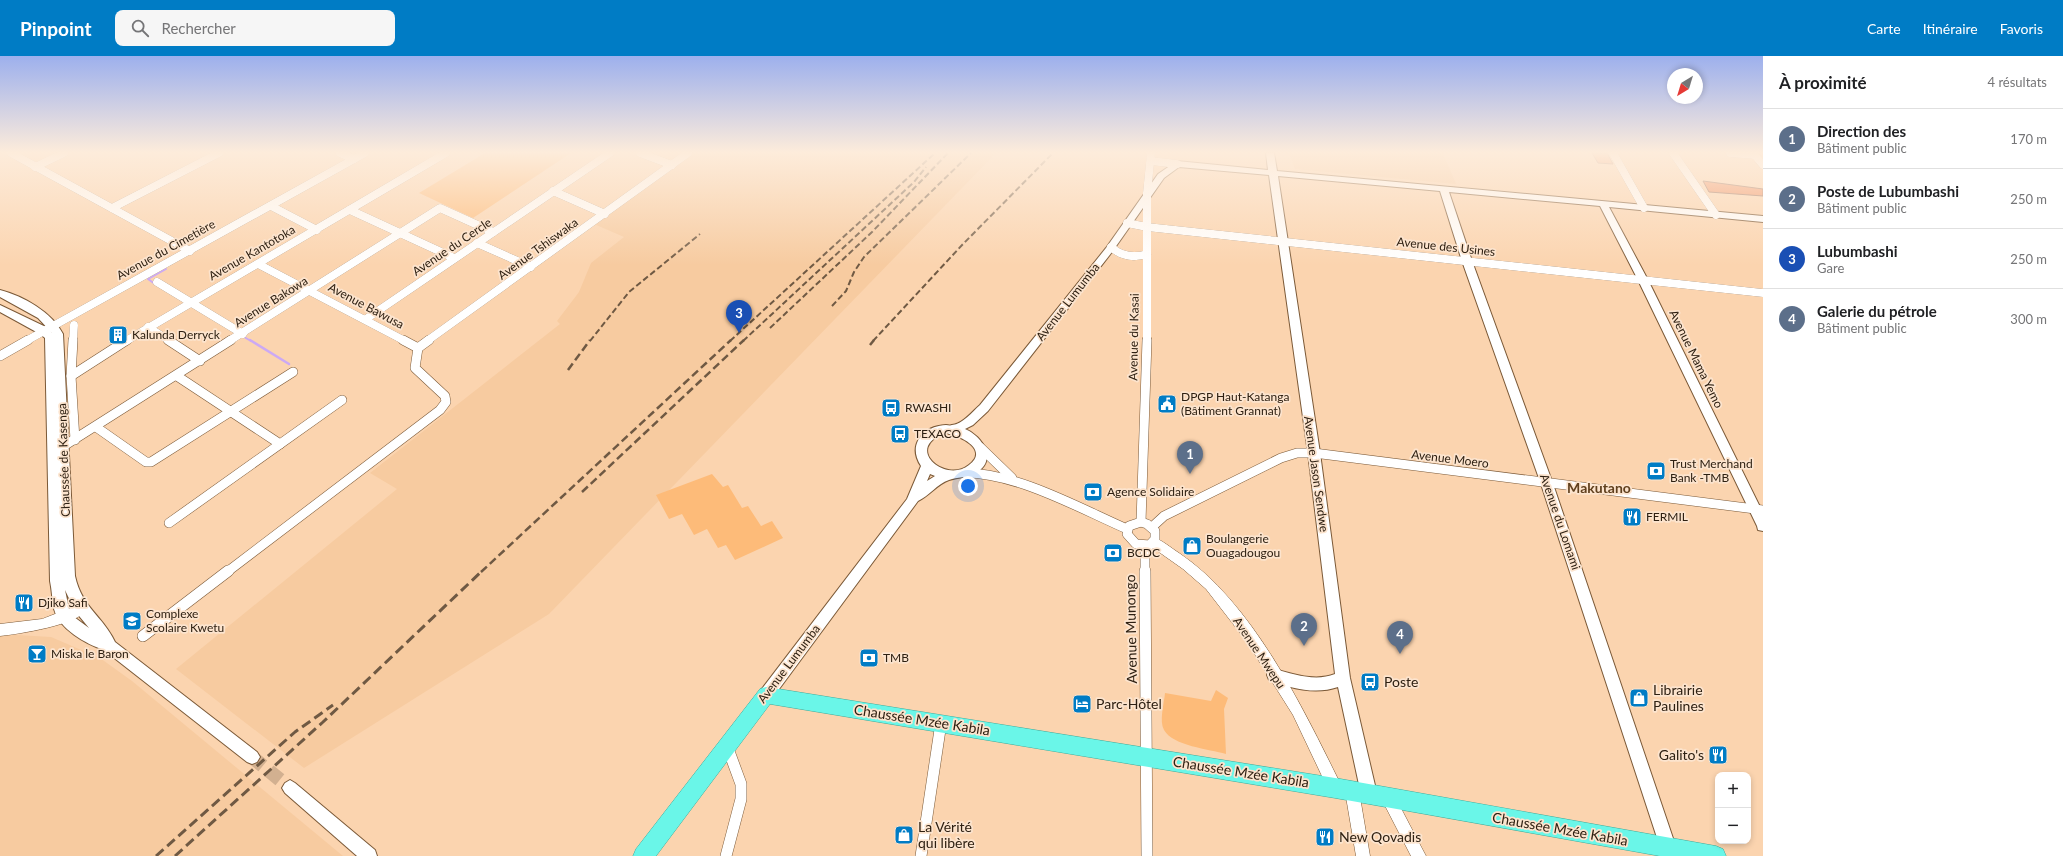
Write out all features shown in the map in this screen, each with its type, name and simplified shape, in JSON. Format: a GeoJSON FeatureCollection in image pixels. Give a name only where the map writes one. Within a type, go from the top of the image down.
{"type":"FeatureCollection","features":[{"type":"Feature","properties":{"kind":"highway","name":"Chaussée Mzée Kabila"},"geometry":{"type":"LineString","coordinates":[[766,695],[1147,756],[1361,793],[1670,852],[1716,856]]}},
{"type":"Feature","properties":{"kind":"highway","name":"Avenue Lumumba"},"geometry":{"type":"LineString","coordinates":[[643,856],[766,695]]}},
{"type":"Feature","properties":{"kind":"main road","name":"Avenue Lumumba"},"geometry":{"type":"LineString","coordinates":[[984,408],[1112,247],[1149,190]]}},
{"type":"Feature","properties":{"kind":"main road","name":"Avenue Jason Sendwe"},"geometry":{"type":"LineString","coordinates":[[1276,190],[1282,242],[1314,453],[1343,678],[1361,793]]}},
{"type":"Feature","properties":{"kind":"main road","name":"Avenue du Lomami"},"geometry":{"type":"LineString","coordinates":[[1444,190],[1467,261],[1547,484],[1670,852]]}},
{"type":"Feature","properties":{"kind":"main road"},"geometry":{"type":"LineString","coordinates":[[1448,190],[1763,220]]}},
{"type":"Feature","properties":{"kind":"main road","name":"Avenue Mama Yemo"},"geometry":{"type":"LineString","coordinates":[[1603,204],[1643,280],[1758,509],[1763,526]]}},
{"type":"Feature","properties":{"kind":"main road"},"geometry":{"type":"LineString","coordinates":[[0,293],[28,307],[49,328]]}},
{"type":"Feature","properties":{"kind":"main road"},"geometry":{"type":"LineString","coordinates":[[0,308],[49,328]]}},
{"type":"Feature","properties":{"kind":"main road","name":"Chaussée de Kasenga"},"geometry":{"type":"LineString","coordinates":[[49,328],[59,342],[58,594],[65,618],[82,632],[109,646],[252,758]]}},
{"type":"Feature","properties":{"kind":"main road"},"geometry":{"type":"LineString","coordinates":[[955,429],[969,422],[984,408]]}},
{"type":"Feature","properties":{"kind":"main road"},"geometry":{"type":"LineString","coordinates":[[979,444],[970,435],[955,429],[945,429],[934,432],[922,442],[920,455],[927,466],[936,472],[948,475],[965,473],[974,468],[980,460],[979,444],[977,426],[984,408]]}},
{"type":"Feature","properties":{"kind":"main road","name":"Chaussée de Kasenga"},"geometry":{"type":"LineString","coordinates":[[58,449],[68,576],[75,599],[81,609],[106,636],[109,646]]}},
{"type":"Feature","properties":{"kind":"main road","name":"Avenue Lumumba"},"geometry":{"type":"LineString","coordinates":[[766,695],[912,501],[927,466]]}},
{"type":"Feature","properties":{"kind":"main road"},"geometry":{"type":"LineString","coordinates":[[912,501],[930,485],[948,475]]}},
{"type":"Feature","properties":{"kind":"main road"},"geometry":{"type":"LineString","coordinates":[[1274,675],[1317,685],[1333,683],[1343,678]]}},
{"type":"Feature","properties":{"kind":"main road"},"geometry":{"type":"LineString","coordinates":[[290,788],[369,856]]}},
{"type":"Feature","properties":{"kind":"street"},"geometry":{"type":"LineString","coordinates":[[79,190],[190,251]]}},
{"type":"Feature","properties":{"kind":"street"},"geometry":{"type":"LineString","coordinates":[[112,208],[146,190]]}},
{"type":"Feature","properties":{"kind":"street","name":"Avenue du Cimetière"},"geometry":{"type":"LineString","coordinates":[[0,356],[299,190]]}},
{"type":"Feature","properties":{"kind":"street","name":"Avenue Kantotoka"},"geometry":{"type":"LineString","coordinates":[[71,376],[148,327],[383,190]]}},
{"type":"Feature","properties":{"kind":"street","name":"Avenue Tshiswaka"},"geometry":{"type":"LineString","coordinates":[[418,348],[637,190]]}},
{"type":"Feature","properties":{"kind":"street"},"geometry":{"type":"LineString","coordinates":[[1634,190],[1644,208]]}},
{"type":"Feature","properties":{"kind":"street"},"geometry":{"type":"LineString","coordinates":[[1699,190],[1716,215]]}},
{"type":"Feature","properties":{"kind":"street"},"geometry":{"type":"LineString","coordinates":[[553,191],[604,214]]}},
{"type":"Feature","properties":{"kind":"street","name":"Avenue du Cercle"},"geometry":{"type":"LineString","coordinates":[[366,319],[553,191]]}},
{"type":"Feature","properties":{"kind":"street","name":"Avenue du Kasai"},"geometry":{"type":"LineString","coordinates":[[1141,522],[1148,308],[1147,193]]}},
{"type":"Feature","properties":{"kind":"street"},"geometry":{"type":"LineString","coordinates":[[271,206],[317,230]]}},
{"type":"Feature","properties":{"kind":"street","name":"Avenue Bakowa"},"geometry":{"type":"LineString","coordinates":[[58,449],[75,440],[177,376],[440,208],[492,232]]}},
{"type":"Feature","properties":{"kind":"street"},"geometry":{"type":"LineString","coordinates":[[350,210],[454,258]]}},
{"type":"Feature","properties":{"kind":"street","name":"Avenue des Usines"},"geometry":{"type":"LineString","coordinates":[[1127,223],[1147,227],[1282,242],[1763,293]]}},
{"type":"Feature","properties":{"kind":"street"},"geometry":{"type":"LineString","coordinates":[[477,242],[531,267]]}},
{"type":"Feature","properties":{"kind":"street"},"geometry":{"type":"LineString","coordinates":[[1112,247],[1125,254],[1138,256],[1147,254]]}},
{"type":"Feature","properties":{"kind":"street","name":"Avenue Bawusa"},"geometry":{"type":"LineString","coordinates":[[258,264],[366,319],[418,348]]}},
{"type":"Feature","properties":{"kind":"street"},"geometry":{"type":"LineString","coordinates":[[157,282],[243,334]]}},
{"type":"Feature","properties":{"kind":"street"},"geometry":{"type":"LineString","coordinates":[[74,324],[71,376],[75,440]]}},
{"type":"Feature","properties":{"kind":"street"},"geometry":{"type":"LineString","coordinates":[[148,327],[200,361]]}},
{"type":"Feature","properties":{"kind":"street"},"geometry":{"type":"LineString","coordinates":[[143,636],[440,410],[446,402],[445,396],[415,368],[418,348]]}},
{"type":"Feature","properties":{"kind":"street"},"geometry":{"type":"LineString","coordinates":[[96,426],[148,463],[293,372]]}},
{"type":"Feature","properties":{"kind":"street"},"geometry":{"type":"LineString","coordinates":[[177,376],[280,444]]}},
{"type":"Feature","properties":{"kind":"street"},"geometry":{"type":"LineString","coordinates":[[169,523],[342,400]]}},
{"type":"Feature","properties":{"kind":"street"},"geometry":{"type":"LineString","coordinates":[[979,444],[1000,469],[1014,480]]}},
{"type":"Feature","properties":{"kind":"street","name":"Avenue Moero"},"geometry":{"type":"LineString","coordinates":[[1152,527],[1164,516],[1281,458],[1297,453],[1314,453],[1547,484],[1758,509]]}},
{"type":"Feature","properties":{"kind":"street"},"geometry":{"type":"LineString","coordinates":[[965,473],[982,473],[1014,480],[1127,529]]}},
{"type":"Feature","properties":{"kind":"street"},"geometry":{"type":"LineString","coordinates":[[1141,522],[1152,527],[1156,535],[1149,544],[1139,545],[1129,538],[1127,529],[1132,524],[1141,522]]}},
{"type":"Feature","properties":{"kind":"street","name":"Avenue Mwepu"},"geometry":{"type":"LineString","coordinates":[[1149,544],[1187,565],[1210,586],[1252,638],[1298,711],[1361,793],[1419,856]]}},
{"type":"Feature","properties":{"kind":"street","name":"Avenue Munongo"},"geometry":{"type":"LineString","coordinates":[[1147,856],[1149,544]]}},
{"type":"Feature","properties":{"kind":"street"},"geometry":{"type":"LineString","coordinates":[[0,630],[20,628],[65,618],[81,609]]}},
{"type":"Feature","properties":{"kind":"street"},"geometry":{"type":"LineString","coordinates":[[921,856],[941,723]]}},
{"type":"Feature","properties":{"kind":"street"},"geometry":{"type":"LineString","coordinates":[[726,856],[741,799],[741,784],[727,746]]}},
{"type":"Feature","properties":{"kind":"street","name":"Avenue Jason Sendwe"},"geometry":{"type":"LineString","coordinates":[[1361,793],[1363,856]]}},
{"type":"Feature","properties":{"kind":"shaded area"},"geometry":{"type":"Polygon","coordinates":[[[423,190],[515,190],[473,218],[419,193],[423,190]]]}},
{"type":"Feature","properties":{"kind":"shaded area"},"geometry":{"type":"Polygon","coordinates":[[[640,190],[960,190],[549,614],[304,768],[176,669],[397,489],[370,473],[560,324],[557,321],[579,292],[591,263],[624,237],[594,224],[640,190]]]}},
{"type":"Feature","properties":{"kind":"shaded area"},"geometry":{"type":"Polygon","coordinates":[[[712,474],[723,487],[728,485],[742,508],[748,506],[761,526],[772,521],[783,538],[735,560],[726,545],[718,548],[707,529],[694,535],[682,514],[669,519],[656,495],[712,474]]]}},
{"type":"Feature","properties":{"kind":"shaded area"},"geometry":{"type":"Polygon","coordinates":[[[0,634],[51,637],[100,658],[132,681],[343,856],[0,856],[0,634]]]}},
{"type":"Feature","properties":{"kind":"shaded area"},"geometry":{"type":"Polygon","coordinates":[[[1216,690],[1228,698],[1224,709],[1226,754],[1192,746],[1175,740],[1164,730],[1162,712],[1165,693],[1211,701],[1216,690]]]}},
{"type":"Feature","properties":{"kind":"building"},"geometry":{"type":"Polygon","coordinates":[[[1708,190],[1763,190],[1763,196],[1709,192],[1708,190]]]}},
{"type":"Feature","properties":{"kind":"waterway"},"geometry":{"type":"LineString","coordinates":[[155,284],[148,279],[166,269]]}},
{"type":"Feature","properties":{"kind":"waterway"},"geometry":{"type":"LineString","coordinates":[[244,337],[251,341]]}},
{"type":"Feature","properties":{"kind":"waterway"},"geometry":{"type":"LineString","coordinates":[[250,340],[289,364]]}},
{"type":"Feature","properties":{"kind":"tunnel"},"geometry":{"type":"LineString","coordinates":[[252,757],[290,788]]}},
{"type":"Feature","properties":{"kind":"railway"},"geometry":{"type":"LineString","coordinates":[[730,341],[894,190]]}},
{"type":"Feature","properties":{"kind":"railway"},"geometry":{"type":"LineString","coordinates":[[743,341],[905,190]]}},
{"type":"Feature","properties":{"kind":"railway"},"geometry":{"type":"LineString","coordinates":[[770,328],[872,232],[912,190]]}},
{"type":"Feature","properties":{"kind":"railway"},"geometry":{"type":"LineString","coordinates":[[832,306],[846,291],[854,272],[864,257],[933,190]]}},
{"type":"Feature","properties":{"kind":"railway"},"geometry":{"type":"LineString","coordinates":[[873,341],[963,244],[1016,190]]}},
{"type":"Feature","properties":{"kind":"railway"},"geometry":{"type":"LineString","coordinates":[[590,341],[629,292],[700,234]]}},
{"type":"Feature","properties":{"kind":"railway"},"geometry":{"type":"LineString","coordinates":[[568,370],[590,340]]}},
{"type":"Feature","properties":{"kind":"railway"},"geometry":{"type":"LineString","coordinates":[[481,572],[731,340]]}},
{"type":"Feature","properties":{"kind":"railway"},"geometry":{"type":"LineString","coordinates":[[582,492],[744,340]]}},
{"type":"Feature","properties":{"kind":"railway"},"geometry":{"type":"LineString","coordinates":[[870,345],[874,340]]}},
{"type":"Feature","properties":{"kind":"railway"},"geometry":{"type":"LineString","coordinates":[[175,856],[323,722],[482,571]]}},
{"type":"Feature","properties":{"kind":"railway"},"geometry":{"type":"LineString","coordinates":[[156,856],[295,732],[333,705]]}},
{"type":"Feature","properties":{"kind":"place","name":"Lubumbashi"},"geometry":{"type":"Point","coordinates":[739,333]}},
{"type":"Feature","properties":{"kind":"place","name":"Kalunda Derryck"},"geometry":{"type":"Point","coordinates":[118,335]}},
{"type":"Feature","properties":{"kind":"place","name":"DPGP Haut-Katanga (Bâtiment Grannat)"},"geometry":{"type":"Point","coordinates":[1167,404]}},
{"type":"Feature","properties":{"kind":"place","name":"RWASHI"},"geometry":{"type":"Point","coordinates":[891,408]}},
{"type":"Feature","properties":{"kind":"place","name":"TEXACO"},"geometry":{"type":"Point","coordinates":[900,434]}},
{"type":"Feature","properties":{"kind":"place","name":"Trust Merchand Bank -TMB"},"geometry":{"type":"Point","coordinates":[1656,471]}},
{"type":"Feature","properties":{"kind":"place","name":"Direction des"},"geometry":{"type":"Point","coordinates":[1190,474]}},
{"type":"Feature","properties":{"kind":"place","name":"Agence Solidaire"},"geometry":{"type":"Point","coordinates":[1093,492]}},
{"type":"Feature","properties":{"kind":"place","name":"FERMIL"},"geometry":{"type":"Point","coordinates":[1632,517]}},
{"type":"Feature","properties":{"kind":"place","name":"Boulangerie Ouagadougou"},"geometry":{"type":"Point","coordinates":[1192,546]}},
{"type":"Feature","properties":{"kind":"place","name":"BCDC"},"geometry":{"type":"Point","coordinates":[1113,553]}},
{"type":"Feature","properties":{"kind":"place","name":"Djiko Safi"},"geometry":{"type":"Point","coordinates":[24,603]}},
{"type":"Feature","properties":{"kind":"place","name":"Complexe Scolaire Kwetu"},"geometry":{"type":"Point","coordinates":[132,621]}},
{"type":"Feature","properties":{"kind":"place","name":"Poste de Lubumbashi"},"geometry":{"type":"Point","coordinates":[1304,646]}},
{"type":"Feature","properties":{"kind":"place","name":"Miska le Baron"},"geometry":{"type":"Point","coordinates":[37,654]}},
{"type":"Feature","properties":{"kind":"place","name":"Galerie du pétrole"},"geometry":{"type":"Point","coordinates":[1400,654]}},
{"type":"Feature","properties":{"kind":"place","name":"TMB"},"geometry":{"type":"Point","coordinates":[869,658]}},
{"type":"Feature","properties":{"kind":"place","name":"Poste"},"geometry":{"type":"Point","coordinates":[1370,682]}},
{"type":"Feature","properties":{"kind":"place","name":"Librairie Paulines"},"geometry":{"type":"Point","coordinates":[1639,698]}},
{"type":"Feature","properties":{"kind":"place","name":"Parc-Hôtel"},"geometry":{"type":"Point","coordinates":[1082,704]}},
{"type":"Feature","properties":{"kind":"place","name":"Galito's"},"geometry":{"type":"Point","coordinates":[1718,755]}},
{"type":"Feature","properties":{"kind":"place","name":"La Vérité qui libère"},"geometry":{"type":"Point","coordinates":[904,835]}},
{"type":"Feature","properties":{"kind":"place","name":"New Qovadis"},"geometry":{"type":"Point","coordinates":[1325,837]}},
{"type":"Feature","properties":{"kind":"district","name":"Makutano"},"geometry":{"type":"Point","coordinates":[1599,488]}}]}
